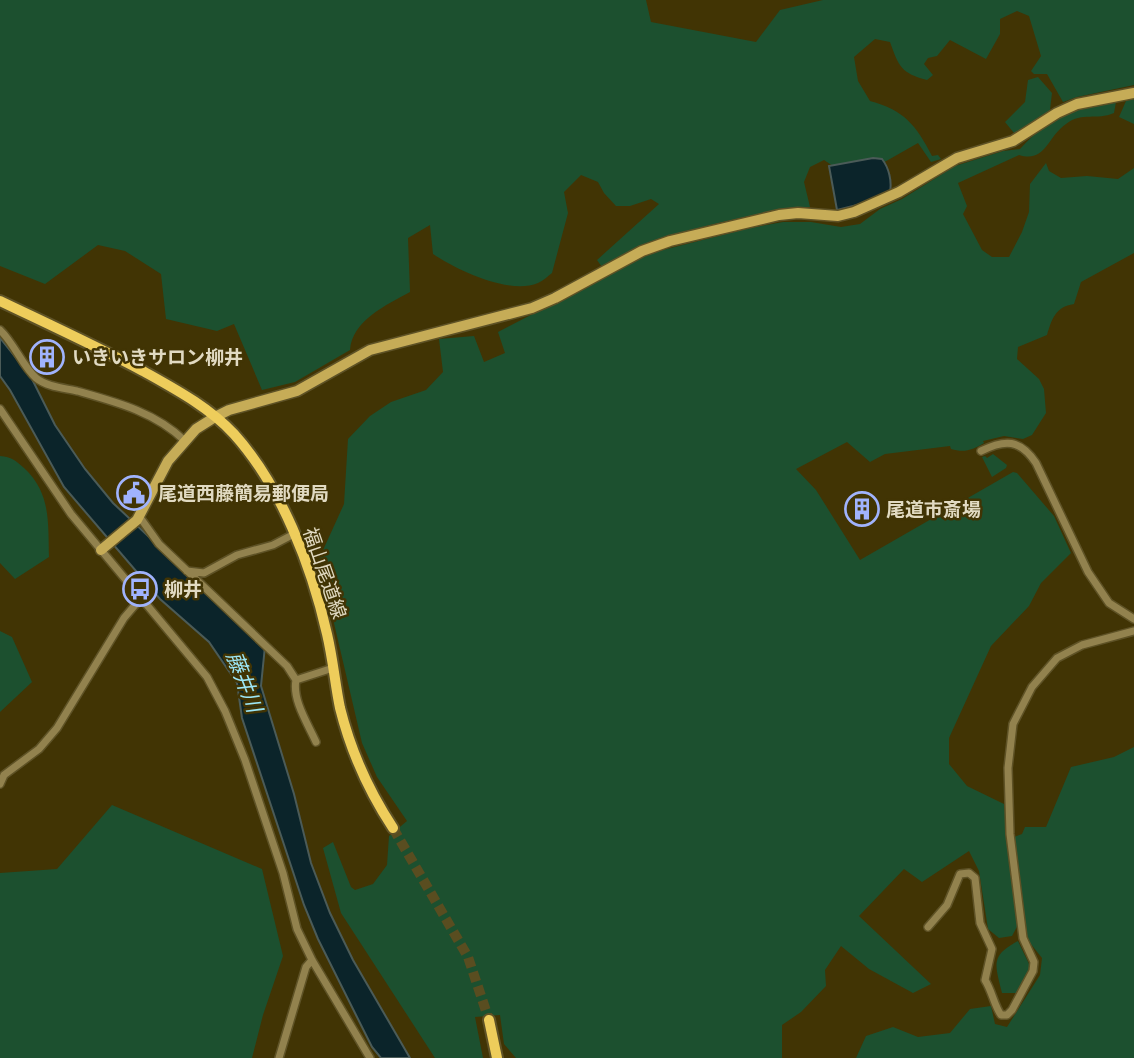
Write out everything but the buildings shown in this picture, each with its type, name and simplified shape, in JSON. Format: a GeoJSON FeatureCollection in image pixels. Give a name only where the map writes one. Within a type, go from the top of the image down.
{"type":"FeatureCollection","features":[{"type":"Feature","properties":{"kind":"main road","name":"福山尾道線"},"geometry":{"type":"LineString","coordinates":[[0,301],[112,355],[182,393],[215,416],[234,434],[256,463],[272,488],[314,586],[328,636],[350,746],[371,795],[393,828]]}},
{"type":"Feature","properties":{"kind":"main road"},"geometry":{"type":"LineString","coordinates":[[489,1020],[497,1058]]}},
{"type":"Feature","properties":{"kind":"street"},"geometry":{"type":"LineString","coordinates":[[101,550],[137,519],[168,461],[196,429],[215,416],[297,391],[370,349],[532,308],[642,251],[670,241],[779,215],[798,213],[838,216],[854,212],[899,192],[957,158],[1013,141],[1057,113],[1077,104],[1134,93]]}},
{"type":"Feature","properties":{"kind":"street"},"geometry":{"type":"LineString","coordinates":[[0,330],[9,338],[36,378],[59,388],[113,400],[147,414],[175,431],[185,441]]}},
{"type":"Feature","properties":{"kind":"street"},"geometry":{"type":"LineString","coordinates":[[0,409],[71,514],[207,677],[225,711],[245,760],[284,873],[297,929],[312,960],[370,1058]]}},
{"type":"Feature","properties":{"kind":"street"},"geometry":{"type":"LineString","coordinates":[[981,451],[999,442],[1012,443],[1028,452],[1036,463],[1088,572],[1110,603],[1134,620]]}},
{"type":"Feature","properties":{"kind":"street"},"geometry":{"type":"LineString","coordinates":[[137,519],[159,544],[287,666],[296,680],[298,701],[316,742]]}},
{"type":"Feature","properties":{"kind":"street"},"geometry":{"type":"LineString","coordinates":[[187,571],[204,573],[237,555],[273,545],[293,534]]}},
{"type":"Feature","properties":{"kind":"street"},"geometry":{"type":"LineString","coordinates":[[0,784],[4,775],[39,749],[57,728],[124,618],[141,598]]}},
{"type":"Feature","properties":{"kind":"street"},"geometry":{"type":"LineString","coordinates":[[928,927],[947,905],[960,874],[969,873],[975,878],[980,923],[992,949],[985,980],[1001,1015],[1007,1015],[1033,971],[1034,962],[1023,939],[1010,834],[1008,768],[1013,724],[1031,687],[1057,658],[1082,645],[1134,631]]}},
{"type":"Feature","properties":{"kind":"street"},"geometry":{"type":"LineString","coordinates":[[296,680],[333,668]]}},
{"type":"Feature","properties":{"kind":"street"},"geometry":{"type":"LineString","coordinates":[[279,1058],[306,967],[312,960]]}},
{"type":"Feature","properties":{"kind":"green space"},"geometry":{"type":"Polygon","coordinates":[[[0,0],[646,0],[651,22],[756,42],[780,10],[823,0],[1134,0],[1134,85],[1063,102],[1047,74],[1034,74],[1031,71],[1041,56],[1029,16],[1017,11],[1000,19],[1000,34],[986,59],[950,40],[937,56],[928,58],[924,64],[933,75],[927,80],[902,68],[890,42],[875,39],[854,57],[858,81],[870,101],[892,109],[908,120],[932,156],[938,155],[941,159],[931,162],[918,143],[874,168],[850,162],[833,166],[824,160],[810,167],[804,182],[810,207],[729,220],[703,227],[652,244],[602,267],[597,260],[659,204],[651,199],[630,206],[616,206],[598,182],[581,175],[564,192],[568,213],[552,273],[540,282],[526,286],[513,286],[484,279],[433,254],[430,225],[408,238],[410,292],[381,308],[364,322],[352,340],[350,350],[295,382],[262,390],[234,324],[217,331],[166,319],[161,274],[125,251],[98,245],[45,284],[0,266],[0,0]]]}},
{"type":"Feature","properties":{"kind":"green space"},"geometry":{"type":"Polygon","coordinates":[[[1038,77],[1052,93],[1050,110],[1014,133],[1005,122],[1025,102],[1028,80],[1038,77]]]}},
{"type":"Feature","properties":{"kind":"green space"},"geometry":{"type":"Polygon","coordinates":[[[1134,99],[1134,124],[1119,117],[1126,101],[1134,99]]]}},
{"type":"Feature","properties":{"kind":"green space"},"geometry":{"type":"Polygon","coordinates":[[[1116,102],[1114,113],[1078,118],[1066,124],[1041,152],[1028,156],[1019,155],[958,183],[967,206],[963,214],[982,250],[992,257],[1009,257],[1029,212],[1030,184],[1046,163],[1049,171],[1061,178],[1087,176],[1118,179],[1134,168],[1134,253],[1081,282],[1074,304],[1058,311],[1047,335],[1018,347],[1017,359],[1039,379],[1044,389],[1046,413],[1032,435],[1023,439],[1004,436],[983,441],[984,443],[964,451],[951,449],[950,446],[885,454],[870,462],[847,442],[796,469],[816,490],[860,560],[1013,472],[1017,473],[1054,516],[1071,553],[1041,583],[1029,606],[991,646],[949,738],[949,764],[967,786],[1004,804],[1019,923],[1012,936],[999,938],[988,929],[979,871],[969,851],[922,882],[904,869],[859,916],[931,984],[913,993],[869,969],[841,946],[825,970],[826,986],[801,1012],[782,1025],[782,1058],[516,1058],[504,1044],[500,1015],[475,1017],[483,1058],[435,1058],[341,913],[323,848],[333,842],[351,887],[355,890],[373,884],[387,865],[389,836],[407,821],[377,777],[362,743],[319,559],[344,504],[348,439],[370,416],[391,402],[426,390],[443,372],[439,339],[474,336],[484,362],[505,353],[498,332],[651,253],[783,222],[811,222],[841,227],[860,224],[880,209],[902,199],[955,166],[1003,151],[1020,149],[1043,127],[1073,110],[1116,102]]]}},
{"type":"Feature","properties":{"kind":"green space"},"geometry":{"type":"Polygon","coordinates":[[[993,454],[1007,465],[992,477],[982,457],[987,458],[993,454]]]}},
{"type":"Feature","properties":{"kind":"green space"},"geometry":{"type":"Polygon","coordinates":[[[0,456],[16,461],[33,478],[44,498],[48,520],[49,557],[15,579],[0,563],[0,456]]]}},
{"type":"Feature","properties":{"kind":"green space"},"geometry":{"type":"Polygon","coordinates":[[[0,631],[12,637],[32,682],[0,712],[0,631]]]}},
{"type":"Feature","properties":{"kind":"green space"},"geometry":{"type":"Polygon","coordinates":[[[1134,747],[1134,1058],[856,1058],[866,1036],[893,1027],[918,1037],[950,1033],[970,1009],[991,1006],[995,1024],[1007,1027],[1040,975],[1042,958],[1026,938],[1014,837],[1022,834],[1025,827],[1046,827],[1071,767],[1114,757],[1134,747]]]}},
{"type":"Feature","properties":{"kind":"green space"},"geometry":{"type":"Polygon","coordinates":[[[112,805],[262,869],[283,956],[252,1058],[0,1058],[0,873],[57,869],[112,805]]]}},
{"type":"Feature","properties":{"kind":"green space"},"geometry":{"type":"Polygon","coordinates":[[[1018,941],[1031,968],[1016,993],[1002,993],[997,962],[1003,951],[1018,941]]]}},
{"type":"Feature","properties":{"kind":"water"},"geometry":{"type":"Polygon","coordinates":[[[873,158],[882,159],[886,166],[890,192],[865,203],[837,210],[829,166],[873,158]]]}},
{"type":"Feature","properties":{"kind":"water","name":"藤井川"},"geometry":{"type":"Polygon","coordinates":[[[0,338],[30,375],[55,425],[85,469],[113,503],[265,646],[261,686],[294,794],[311,863],[330,913],[353,960],[410,1058],[381,1058],[372,1047],[318,939],[304,905],[242,718],[237,683],[209,642],[160,599],[64,487],[0,376],[0,338]]]}},
{"type":"Feature","properties":{"kind":"tunnel"},"geometry":{"type":"LineString","coordinates":[[393,828],[468,957],[489,1020]]}},
{"type":"Feature","properties":{"kind":"place","name":"いきいきサロン柳井"},"geometry":{"type":"Point","coordinates":[47,357]}},
{"type":"Feature","properties":{"kind":"place","name":"尾道西藤簡易郵便局"},"geometry":{"type":"Point","coordinates":[134,493]}},
{"type":"Feature","properties":{"kind":"place","name":"尾道市斎場"},"geometry":{"type":"Point","coordinates":[862,509]}},
{"type":"Feature","properties":{"kind":"place","name":"柳井"},"geometry":{"type":"Point","coordinates":[140,589]}}]}
